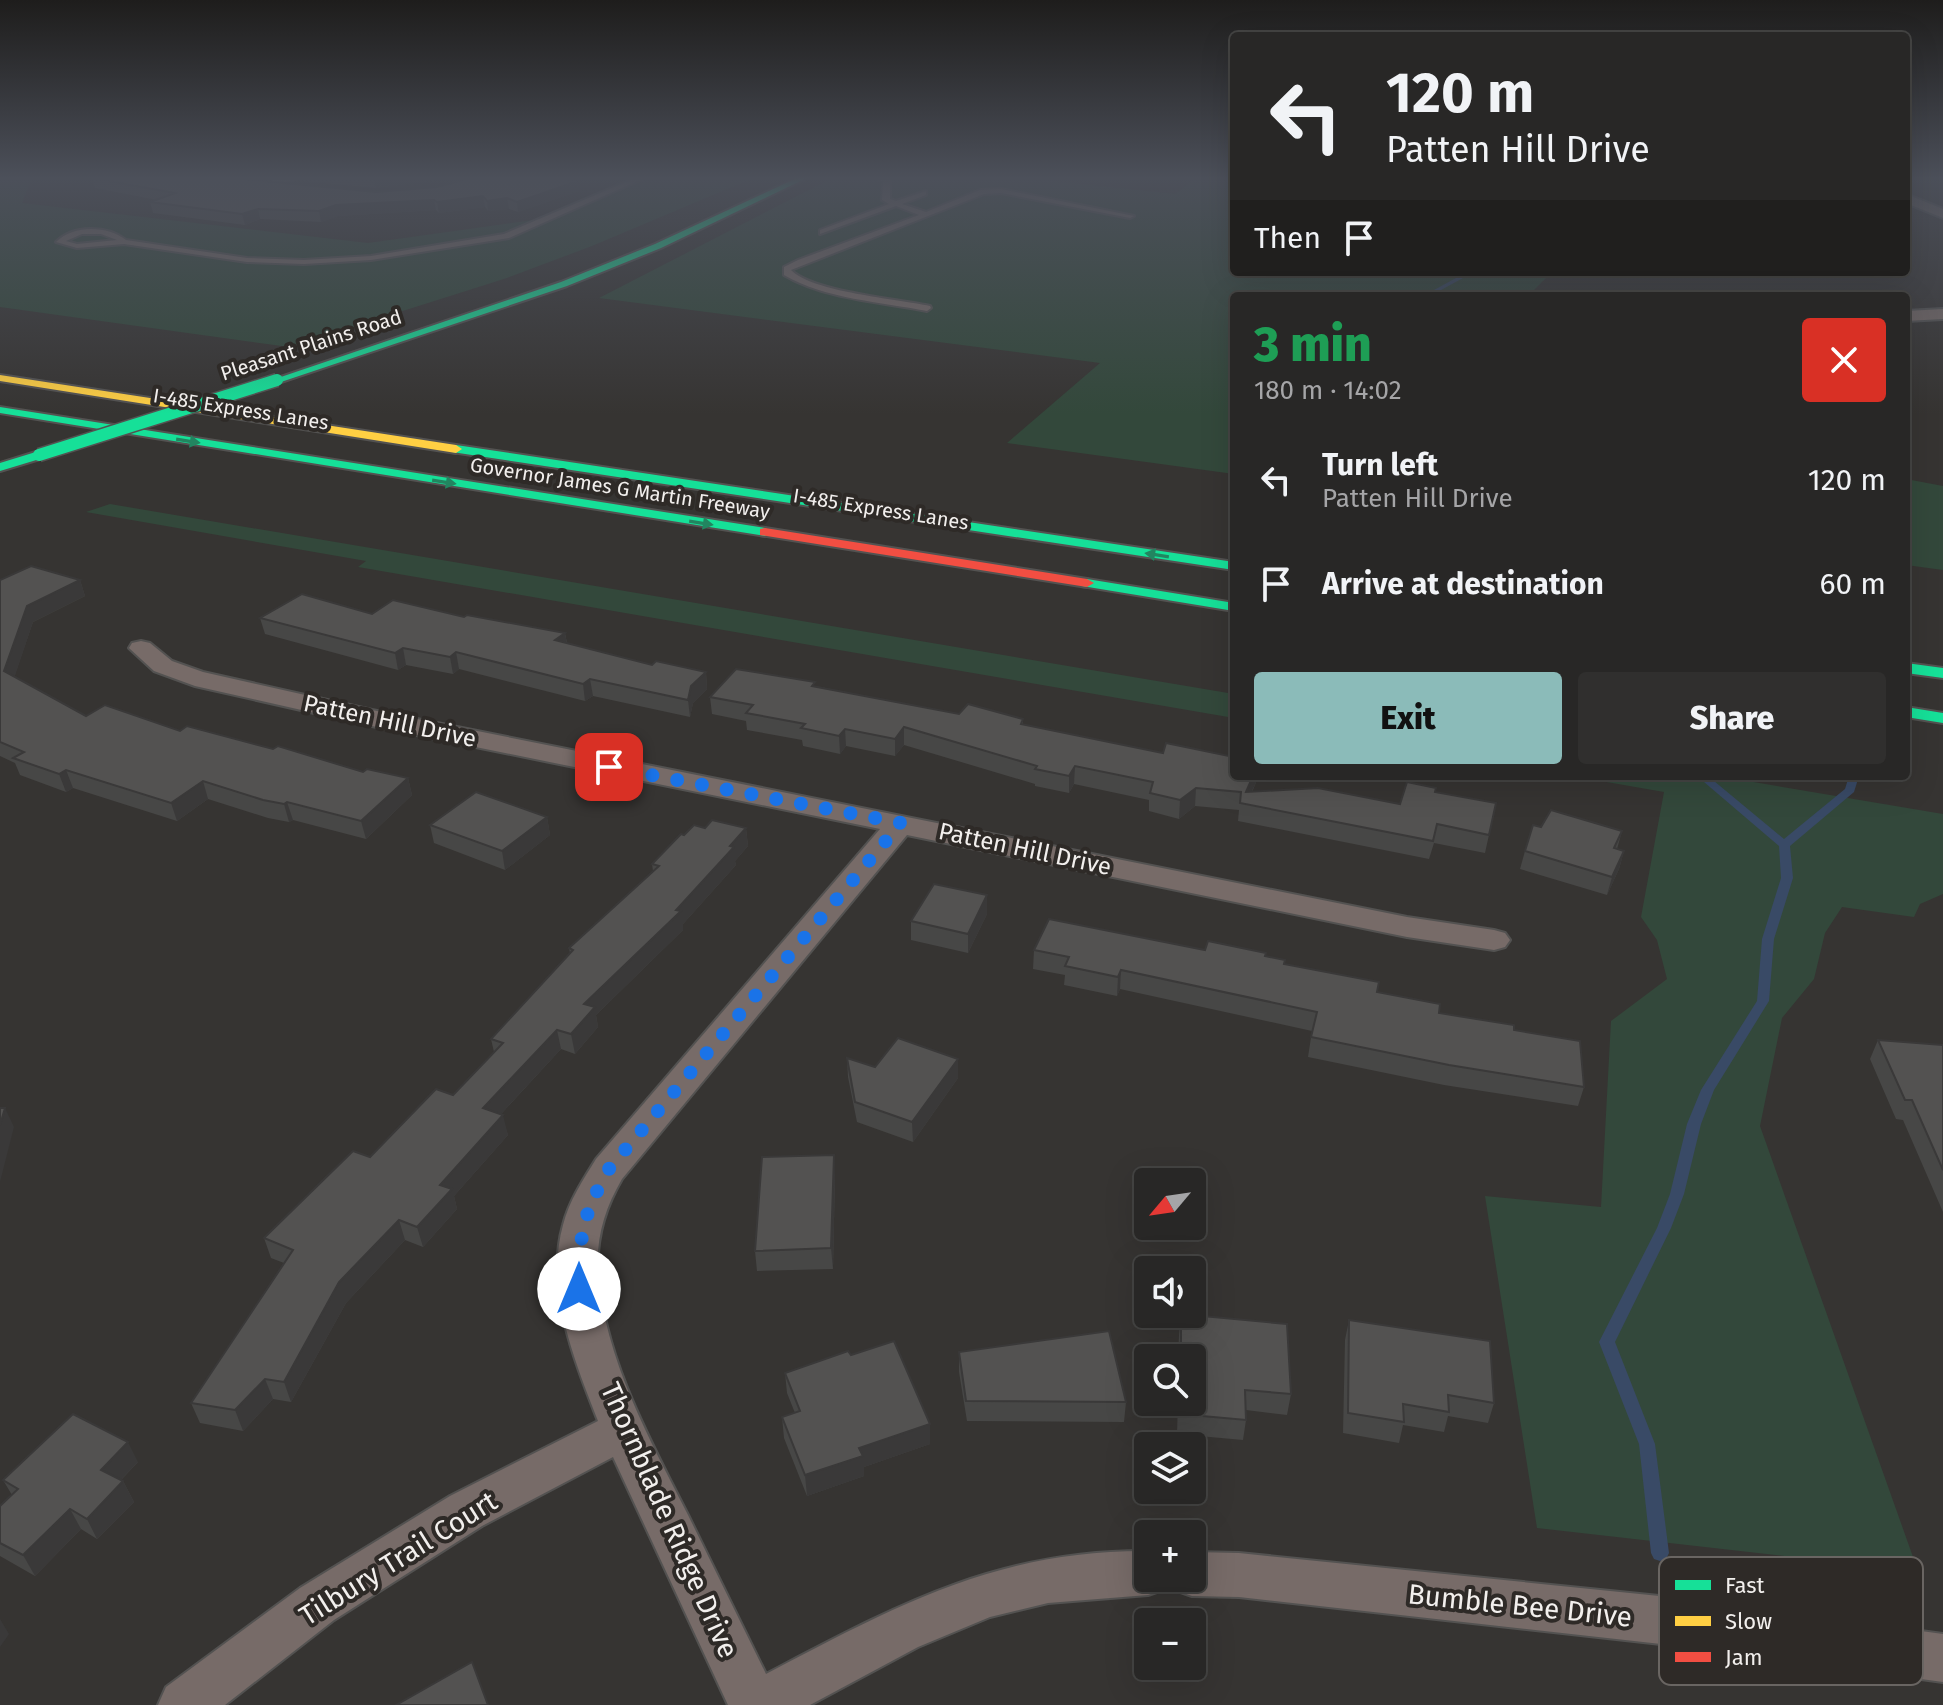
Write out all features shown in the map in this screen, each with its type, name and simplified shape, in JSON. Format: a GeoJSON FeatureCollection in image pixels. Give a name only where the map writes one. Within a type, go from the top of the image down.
{"type":"FeatureCollection","features":[{"type":"Feature","properties":{"kind":"main road","name":"Pleasant Plains Road"},"geometry":{"type":"LineString","coordinates":[[0,467],[551,289],[635,256]]}},
{"type":"Feature","properties":{"kind":"main road","name":"Governor James G Martin Freeway"},"geometry":{"type":"LineString","coordinates":[[0,364],[1230,548]]}},
{"type":"Feature","properties":{"kind":"main road","name":"I-485 Express Lanes"},"geometry":{"type":"LineString","coordinates":[[0,378],[344,433],[1230,565]]}},
{"type":"Feature","properties":{"kind":"main road"},"geometry":{"type":"LineString","coordinates":[[102,380],[344,433]]}},
{"type":"Feature","properties":{"kind":"main road","name":"I-485 Express Lanes"},"geometry":{"type":"LineString","coordinates":[[0,392],[1125,569]]}},
{"type":"Feature","properties":{"kind":"main road","name":"Governor James G Martin Freeway"},"geometry":{"type":"LineString","coordinates":[[0,410],[1230,606]]}},
{"type":"Feature","properties":{"kind":"main road"},"geometry":{"type":"LineString","coordinates":[[925,559],[1203,583]]}},
{"type":"Feature","properties":{"kind":"main road"},"geometry":{"type":"LineString","coordinates":[[1910,669],[1943,673]]}},
{"type":"Feature","properties":{"kind":"main road"},"geometry":{"type":"LineString","coordinates":[[1910,713],[1943,718]]}},
{"type":"Feature","properties":{"kind":"street"},"geometry":{"type":"LineString","coordinates":[[1910,316],[1943,314]]}},
{"type":"Feature","properties":{"kind":"street","name":"Patten Hill Drive"},"geometry":{"type":"LineString","coordinates":[[141,648],[163,666],[195,678],[548,755],[901,823],[1377,922],[1494,940]]}},
{"type":"Feature","properties":{"kind":"street","name":"Thornblade Ridge Drive"},"geometry":{"type":"LineString","coordinates":[[756,1705],[623,1430],[593,1345],[579,1289],[580,1235],[592,1198],[609,1169],[901,823]]}},
{"type":"Feature","properties":{"kind":"street","name":"Tilbury Trail Court"},"geometry":{"type":"LineString","coordinates":[[184,1705],[330,1596],[466,1511],[623,1430]]}},
{"type":"Feature","properties":{"kind":"street"},"geometry":{"type":"LineString","coordinates":[[756,1705],[915,1624],[992,1593],[1058,1580],[1134,1574]]}},
{"type":"Feature","properties":{"kind":"street","name":"Bumble Bee Drive"},"geometry":{"type":"LineString","coordinates":[[1206,1574],[1239,1575],[1659,1620]]}},
{"type":"Feature","properties":{"kind":"street","name":"Bumble Bee Drive"},"geometry":{"type":"LineString","coordinates":[[1923,1655],[1943,1658]]}},
{"type":"Feature","properties":{"kind":"lane"},"geometry":{"type":"LineString","coordinates":[[217,256],[304,262],[386,256]]}},
{"type":"Feature","properties":{"kind":"lane"},"geometry":{"type":"LineString","coordinates":[[818,256],[787,269],[787,273],[798,280],[817,285],[927,308]]}},
{"type":"Feature","properties":{"kind":"green space"},"geometry":{"type":"Polygon","coordinates":[[[0,256],[567,256],[507,278],[289,347],[0,307],[0,256]]]}},
{"type":"Feature","properties":{"kind":"green space"},"geometry":{"type":"Polygon","coordinates":[[[681,256],[1230,256],[1230,276],[1548,276],[1532,292],[1230,292],[1230,473],[1007,443],[1100,363],[599,298],[681,256]]]}},
{"type":"Feature","properties":{"kind":"green space"},"geometry":{"type":"Polygon","coordinates":[[[1910,480],[1943,486],[1943,570],[1910,566],[1910,480]]]}},
{"type":"Feature","properties":{"kind":"green space"},"geometry":{"type":"Polygon","coordinates":[[[110,504],[1230,693],[1230,717],[358,567],[366,561],[86,512],[110,504]]]}},
{"type":"Feature","properties":{"kind":"green space"},"geometry":{"type":"Polygon","coordinates":[[[1595,780],[1742,780],[1943,814],[1943,894],[1920,904],[1914,917],[1842,907],[1825,933],[1814,979],[1782,1018],[1760,1126],[1913,1557],[1794,1557],[1537,1528],[1485,1196],[1601,1207],[1611,1021],[1667,979],[1657,940],[1641,917],[1664,792],[1595,780]]]}},
{"type":"Feature","properties":{"kind":"building"},"geometry":{"type":"Polygon","coordinates":[[[31,566],[80,580],[27,606],[4,671],[86,716],[105,705],[180,731],[187,726],[273,749],[278,746],[363,772],[367,769],[408,778],[361,821],[287,802],[263,800],[203,781],[171,803],[66,770],[59,774],[13,758],[24,752],[0,742],[0,580],[31,566]]]}},
{"type":"Feature","properties":{"kind":"building"},"geometry":{"type":"Polygon","coordinates":[[[302,594],[372,614],[393,600],[464,617],[467,615],[565,633],[555,640],[652,665],[656,661],[706,672],[691,686],[688,700],[590,679],[583,684],[456,652],[450,657],[403,648],[395,653],[260,618],[302,594]]]}},
{"type":"Feature","properties":{"kind":"building"},"geometry":{"type":"Polygon","coordinates":[[[736,669],[815,682],[812,686],[959,714],[968,704],[1023,719],[1021,724],[1163,753],[1166,743],[1230,756],[1230,780],[1251,780],[1246,792],[1318,788],[1400,804],[1407,782],[1436,788],[1435,792],[1496,803],[1489,835],[1437,824],[1433,841],[1240,803],[1241,792],[1196,788],[1180,800],[1150,793],[1153,782],[1075,766],[1069,776],[1035,769],[1037,766],[904,727],[895,739],[845,729],[839,736],[801,728],[805,724],[746,713],[753,705],[710,697],[736,669]]]}},
{"type":"Feature","properties":{"kind":"building"},"geometry":{"type":"Polygon","coordinates":[[[476,792],[547,817],[502,851],[430,825],[476,792]]]}},
{"type":"Feature","properties":{"kind":"building"},"geometry":{"type":"Polygon","coordinates":[[[1551,810],[1622,831],[1614,848],[1624,851],[1612,877],[1525,851],[1533,825],[1541,827],[1551,810]]]}},
{"type":"Feature","properties":{"kind":"building"},"geometry":{"type":"Polygon","coordinates":[[[712,820],[746,828],[730,846],[734,847],[676,910],[681,911],[584,1004],[595,1007],[571,1034],[557,1030],[483,1108],[503,1115],[440,1185],[452,1189],[417,1227],[399,1220],[339,1282],[284,1382],[265,1379],[235,1410],[191,1403],[293,1250],[264,1238],[353,1151],[370,1157],[436,1089],[453,1095],[503,1043],[491,1039],[573,950],[569,948],[659,866],[652,864],[681,834],[684,835],[694,825],[705,828],[712,820]]]}},
{"type":"Feature","properties":{"kind":"building"},"geometry":{"type":"Polygon","coordinates":[[[934,884],[987,895],[968,934],[911,921],[934,884]]]}},
{"type":"Feature","properties":{"kind":"building"},"geometry":{"type":"Polygon","coordinates":[[[1049,919],[1205,950],[1208,941],[1266,953],[1265,956],[1285,960],[1284,964],[1379,982],[1377,992],[1440,1004],[1439,1013],[1514,1025],[1514,1030],[1580,1041],[1584,1087],[1449,1065],[1311,1037],[1317,1012],[1121,970],[1118,977],[1065,966],[1069,957],[1034,950],[1049,919]]]}},
{"type":"Feature","properties":{"kind":"building"},"geometry":{"type":"Polygon","coordinates":[[[898,1038],[958,1059],[912,1122],[855,1102],[847,1058],[875,1067],[898,1038]]]}},
{"type":"Feature","properties":{"kind":"building"},"geometry":{"type":"Polygon","coordinates":[[[1878,1040],[1943,1045],[1943,1170],[1912,1100],[1905,1100],[1878,1040]]]}},
{"type":"Feature","properties":{"kind":"building"},"geometry":{"type":"Polygon","coordinates":[[[0,1108],[5,1108],[0,1125],[0,1108]]]}},
{"type":"Feature","properties":{"kind":"building"},"geometry":{"type":"Polygon","coordinates":[[[834,1155],[831,1248],[755,1251],[762,1157],[834,1155]]]}},
{"type":"Feature","properties":{"kind":"building"},"geometry":{"type":"Polygon","coordinates":[[[1206,1316],[1287,1324],[1291,1394],[1245,1390],[1246,1420],[1202,1416],[1206,1416],[1206,1344],[1181,1344],[1181,1328],[1206,1328],[1206,1316]]]}},
{"type":"Feature","properties":{"kind":"building"},"geometry":{"type":"Polygon","coordinates":[[[1349,1320],[1490,1341],[1494,1403],[1448,1395],[1449,1412],[1403,1404],[1404,1422],[1348,1413],[1349,1320]]]}},
{"type":"Feature","properties":{"kind":"building"},"geometry":{"type":"Polygon","coordinates":[[[1109,1331],[1126,1402],[966,1401],[959,1352],[1109,1331]]]}},
{"type":"Feature","properties":{"kind":"building"},"geometry":{"type":"Polygon","coordinates":[[[894,1341],[930,1424],[859,1448],[863,1456],[805,1475],[782,1417],[800,1411],[785,1373],[848,1351],[851,1355],[894,1341]]]}},
{"type":"Feature","properties":{"kind":"building"},"geometry":{"type":"Polygon","coordinates":[[[73,1414],[128,1442],[101,1470],[123,1481],[87,1519],[70,1509],[23,1555],[0,1543],[0,1506],[18,1489],[3,1480],[73,1414]]]}},
{"type":"Feature","properties":{"kind":"building"},"geometry":{"type":"Polygon","coordinates":[[[472,1662],[488,1705],[396,1705],[472,1662]]]}},
{"type":"Feature","properties":{"kind":"waterway"},"geometry":{"type":"LineString","coordinates":[[1434,292],[1464,276]]}},
{"type":"Feature","properties":{"kind":"waterway"},"geometry":{"type":"LineString","coordinates":[[1707,780],[1784,845]]}},
{"type":"Feature","properties":{"kind":"waterway"},"geometry":{"type":"LineString","coordinates":[[1784,845],[1850,790],[1853,780]]}},
{"type":"Feature","properties":{"kind":"waterway"},"geometry":{"type":"LineString","coordinates":[[1660,1553],[1647,1444],[1607,1342],[1664,1228],[1677,1194],[1694,1124],[1708,1090],[1763,1001],[1768,939],[1787,878],[1784,845]]}},
{"type":"Feature","properties":{"kind":"traffic: fast"},"geometry":{"type":"LineString","coordinates":[[277,380],[564,284],[634,256]]}},
{"type":"Feature","properties":{"kind":"traffic: fast"},"geometry":{"type":"LineString","coordinates":[[39,455],[277,380]]}},
{"type":"Feature","properties":{"kind":"traffic: fast"},"geometry":{"type":"LineString","coordinates":[[0,410],[765,532]]}},
{"type":"Feature","properties":{"kind":"traffic: fast"},"geometry":{"type":"LineString","coordinates":[[456,449],[1230,565]]}},
{"type":"Feature","properties":{"kind":"traffic: fast"},"geometry":{"type":"LineString","coordinates":[[0,467],[39,455]]}},
{"type":"Feature","properties":{"kind":"traffic: fast"},"geometry":{"type":"LineString","coordinates":[[1087,583],[1230,606]]}},
{"type":"Feature","properties":{"kind":"traffic: fast"},"geometry":{"type":"LineString","coordinates":[[1910,669],[1943,673]]}},
{"type":"Feature","properties":{"kind":"traffic: fast"},"geometry":{"type":"LineString","coordinates":[[1910,713],[1943,718]]}},
{"type":"Feature","properties":{"kind":"traffic: slow"},"geometry":{"type":"LineString","coordinates":[[0,378],[456,449]]}},
{"type":"Feature","properties":{"kind":"traffic: jam"},"geometry":{"type":"LineString","coordinates":[[765,532],[1087,583]]}},
{"type":"Feature","properties":{"kind":"route"},"geometry":{"type":"LineString","coordinates":[[579,1289],[580,1235],[592,1198],[609,1169],[901,823],[609,767]]}}]}
